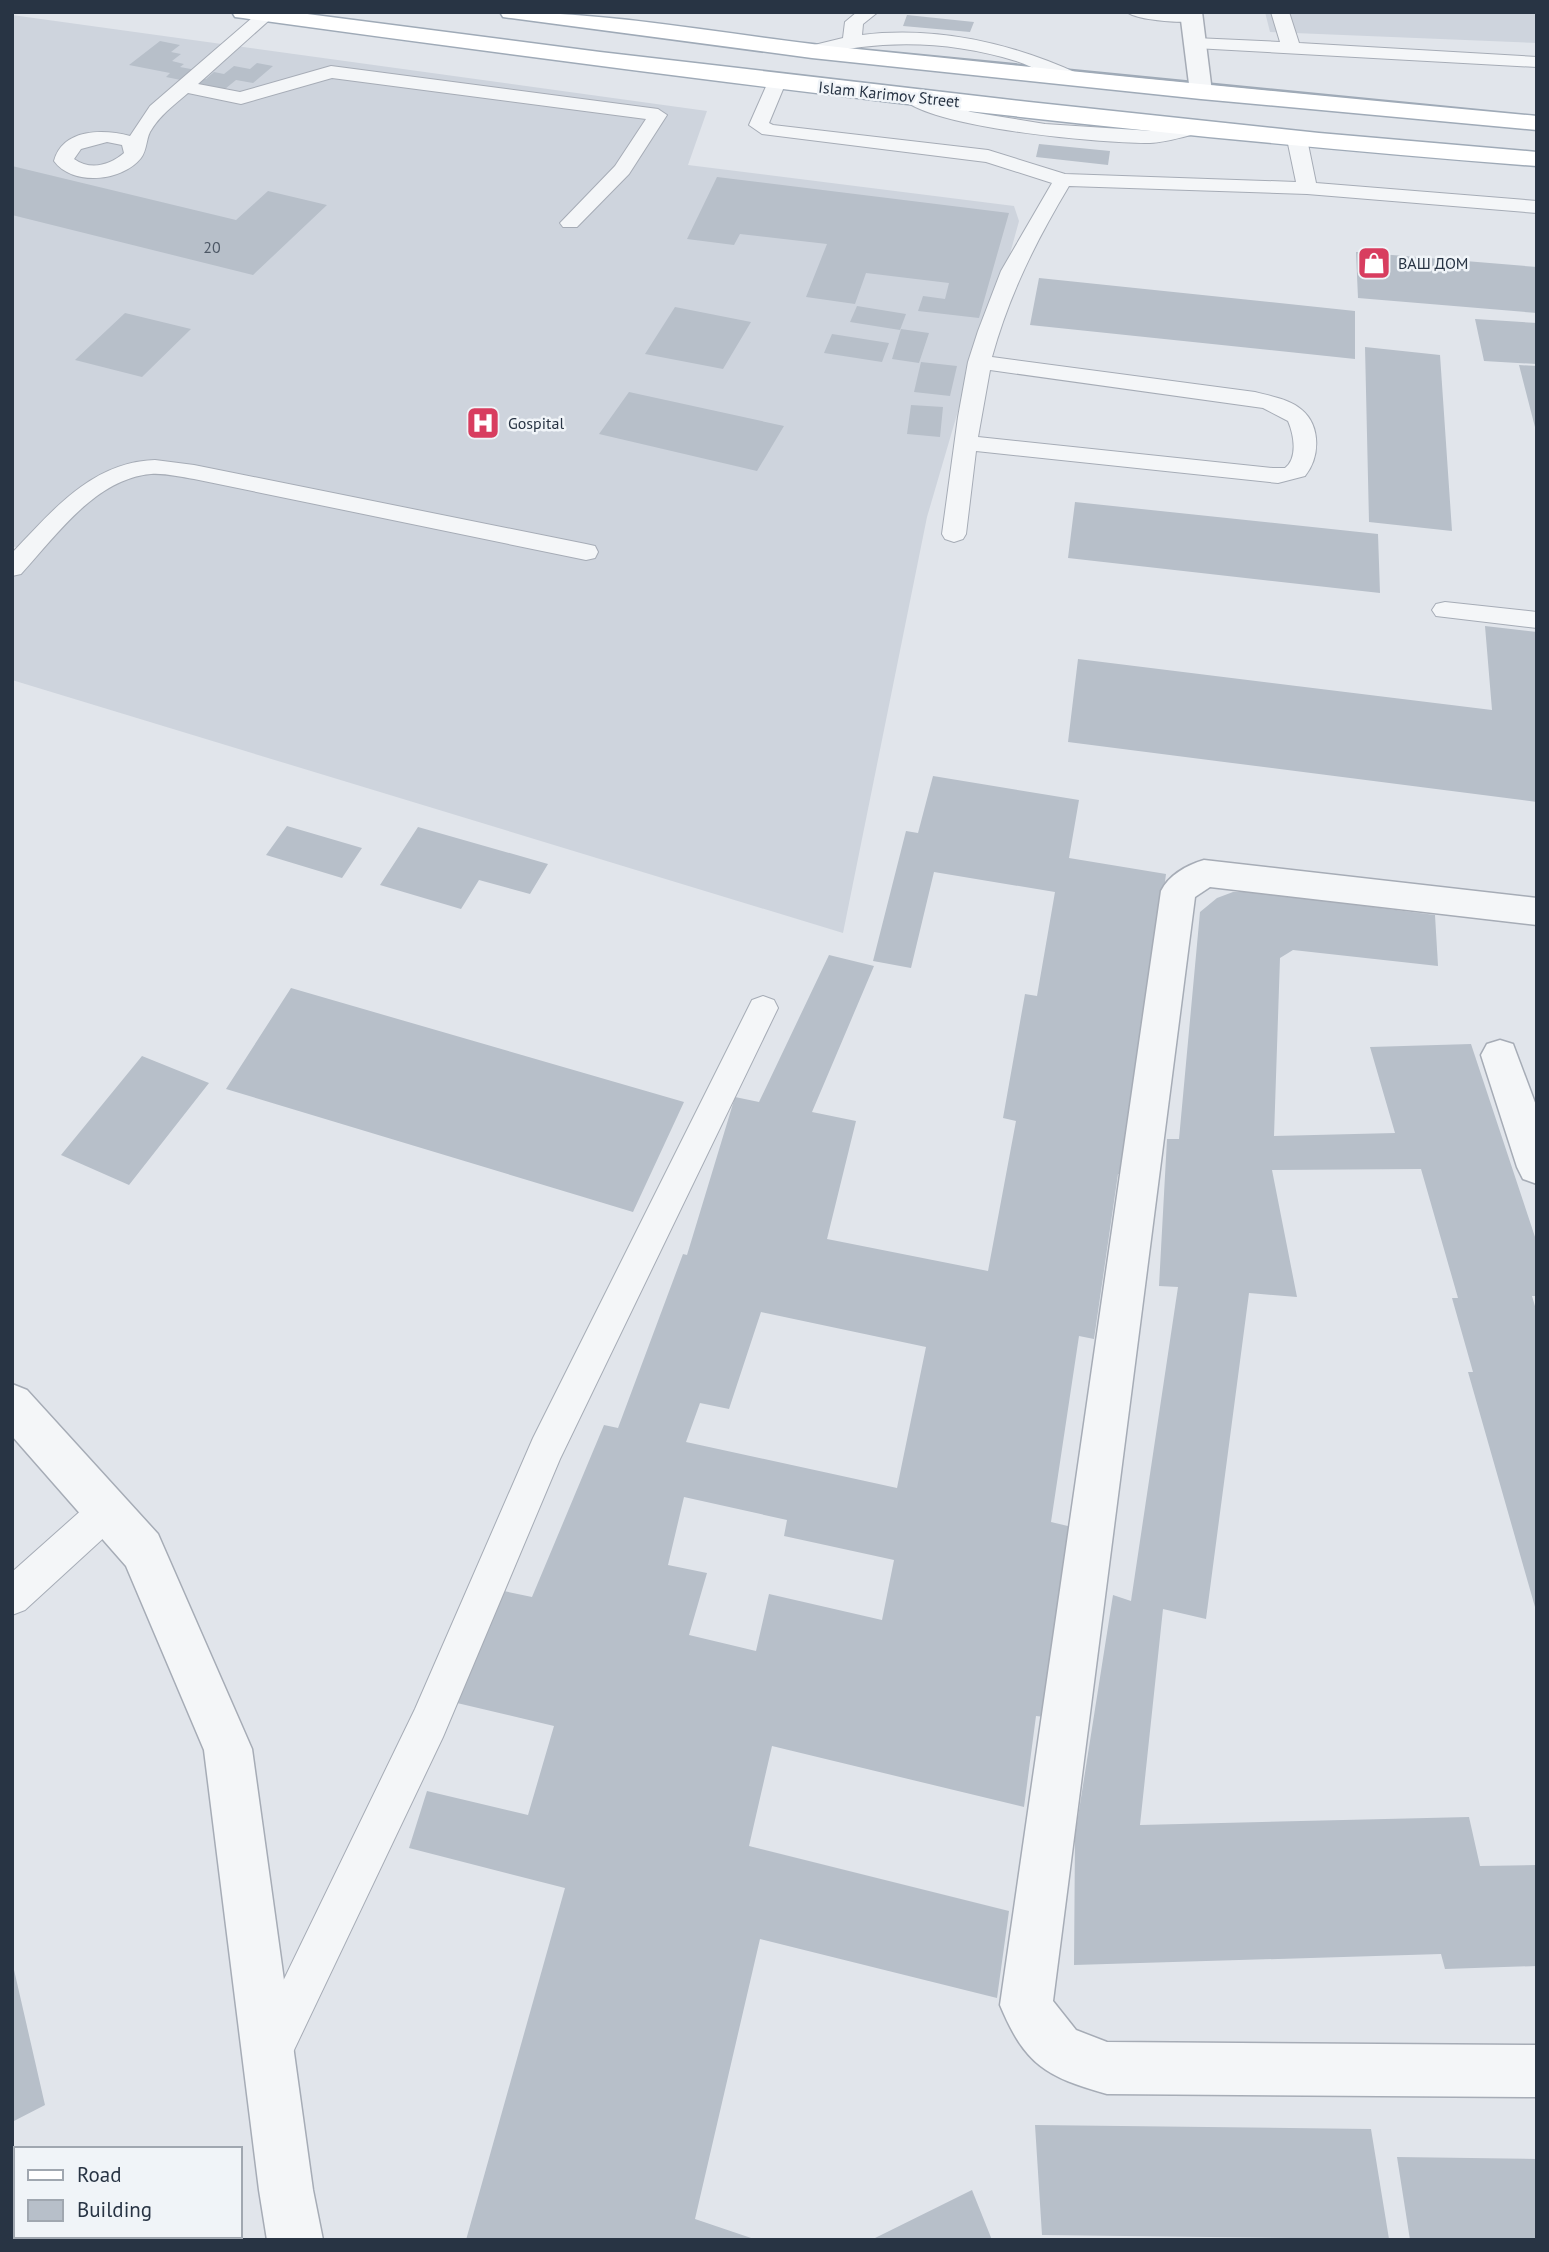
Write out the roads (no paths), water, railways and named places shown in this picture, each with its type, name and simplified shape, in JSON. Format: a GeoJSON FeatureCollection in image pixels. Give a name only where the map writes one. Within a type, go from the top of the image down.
{"type":"FeatureCollection","features":[{"type":"Feature","properties":{"kind":"main road","name":"Islam Karimov Street"},"geometry":{"type":"LineString","coordinates":[[243,12],[557,56],[777,82],[1297,139],[1537,159]]}},
{"type":"Feature","properties":{"kind":"main road","name":"Islam Karimov Street"},"geometry":{"type":"LineString","coordinates":[[511,12],[812,51],[1201,92],[1537,123]]}},
{"type":"Feature","properties":{"kind":"street"},"geometry":{"type":"LineString","coordinates":[[1191,15],[1201,92]]}},
{"type":"Feature","properties":{"kind":"street"},"geometry":{"type":"LineString","coordinates":[[1537,912],[1204,873],[1178,891],[1026,2005],[1044,2036],[1066,2057],[1107,2068],[1537,2071]]}},
{"type":"Feature","properties":{"kind":"street"},"geometry":{"type":"LineString","coordinates":[[1500,1055],[1537,1167]]}},
{"type":"Feature","properties":{"kind":"street"},"geometry":{"type":"LineString","coordinates":[[12,1404],[142,1550],[228,1749],[291,2215]]}},
{"type":"Feature","properties":{"kind":"lane"},"geometry":{"type":"LineString","coordinates":[[852,42],[854,22],[869,12]]}},
{"type":"Feature","properties":{"kind":"lane"},"geometry":{"type":"LineString","coordinates":[[1136,12],[1191,15]]}},
{"type":"Feature","properties":{"kind":"lane"},"geometry":{"type":"LineString","coordinates":[[1280,12],[1291,48]]}},
{"type":"Feature","properties":{"kind":"lane"},"geometry":{"type":"LineString","coordinates":[[157,110],[141,132],[134,154],[119,167],[92,172],[69,167],[64,161],[70,147],[139,121],[157,110],[266,15]]}},
{"type":"Feature","properties":{"kind":"lane"},"geometry":{"type":"LineString","coordinates":[[812,51],[852,42],[902,38],[988,48],[1043,63],[1072,78]]}},
{"type":"Feature","properties":{"kind":"lane"},"geometry":{"type":"LineString","coordinates":[[1195,43],[1537,62]]}},
{"type":"Feature","properties":{"kind":"lane"},"geometry":{"type":"LineString","coordinates":[[185,88],[241,98],[331,72],[658,116],[622,170],[570,223]]}},
{"type":"Feature","properties":{"kind":"lane"},"geometry":{"type":"LineString","coordinates":[[777,82],[758,125],[769,130],[988,156],[1063,180],[1307,188],[1537,207]]}},
{"type":"Feature","properties":{"kind":"lane"},"geometry":{"type":"LineString","coordinates":[[93,138],[119,138],[129,141],[134,147],[134,154]]}},
{"type":"Feature","properties":{"kind":"lane"},"geometry":{"type":"LineString","coordinates":[[1297,139],[1307,188]]}},
{"type":"Feature","properties":{"kind":"lane"},"geometry":{"type":"LineString","coordinates":[[954,534],[979,362],[997,304],[1014,263],[1063,180]]}},
{"type":"Feature","properties":{"kind":"lane"},"geometry":{"type":"LineString","coordinates":[[968,443],[1259,474],[1293,473],[1300,469],[1303,460],[1303,433],[1298,418],[1286,408],[1255,400],[979,362]]}},
{"type":"Feature","properties":{"kind":"lane"},"geometry":{"type":"LineString","coordinates":[[12,568],[89,489],[120,472],[151,467],[194,471],[586,552]]}},
{"type":"Feature","properties":{"kind":"lane"},"geometry":{"type":"LineString","coordinates":[[1445,610],[1537,620]]}},
{"type":"Feature","properties":{"kind":"lane"},"geometry":{"type":"LineString","coordinates":[[268,2058],[429,1723],[546,1450],[763,1008]]}},
{"type":"Feature","properties":{"kind":"lane"},"geometry":{"type":"LineString","coordinates":[[12,1597],[107,1511]]}},
{"type":"Feature","properties":{"kind":"place","name":"ВАШ ДОМ"},"geometry":{"type":"Point","coordinates":[1374,263]}},
{"type":"Feature","properties":{"kind":"place","name":"Gospital"},"geometry":{"type":"Point","coordinates":[483,423]}}]}
